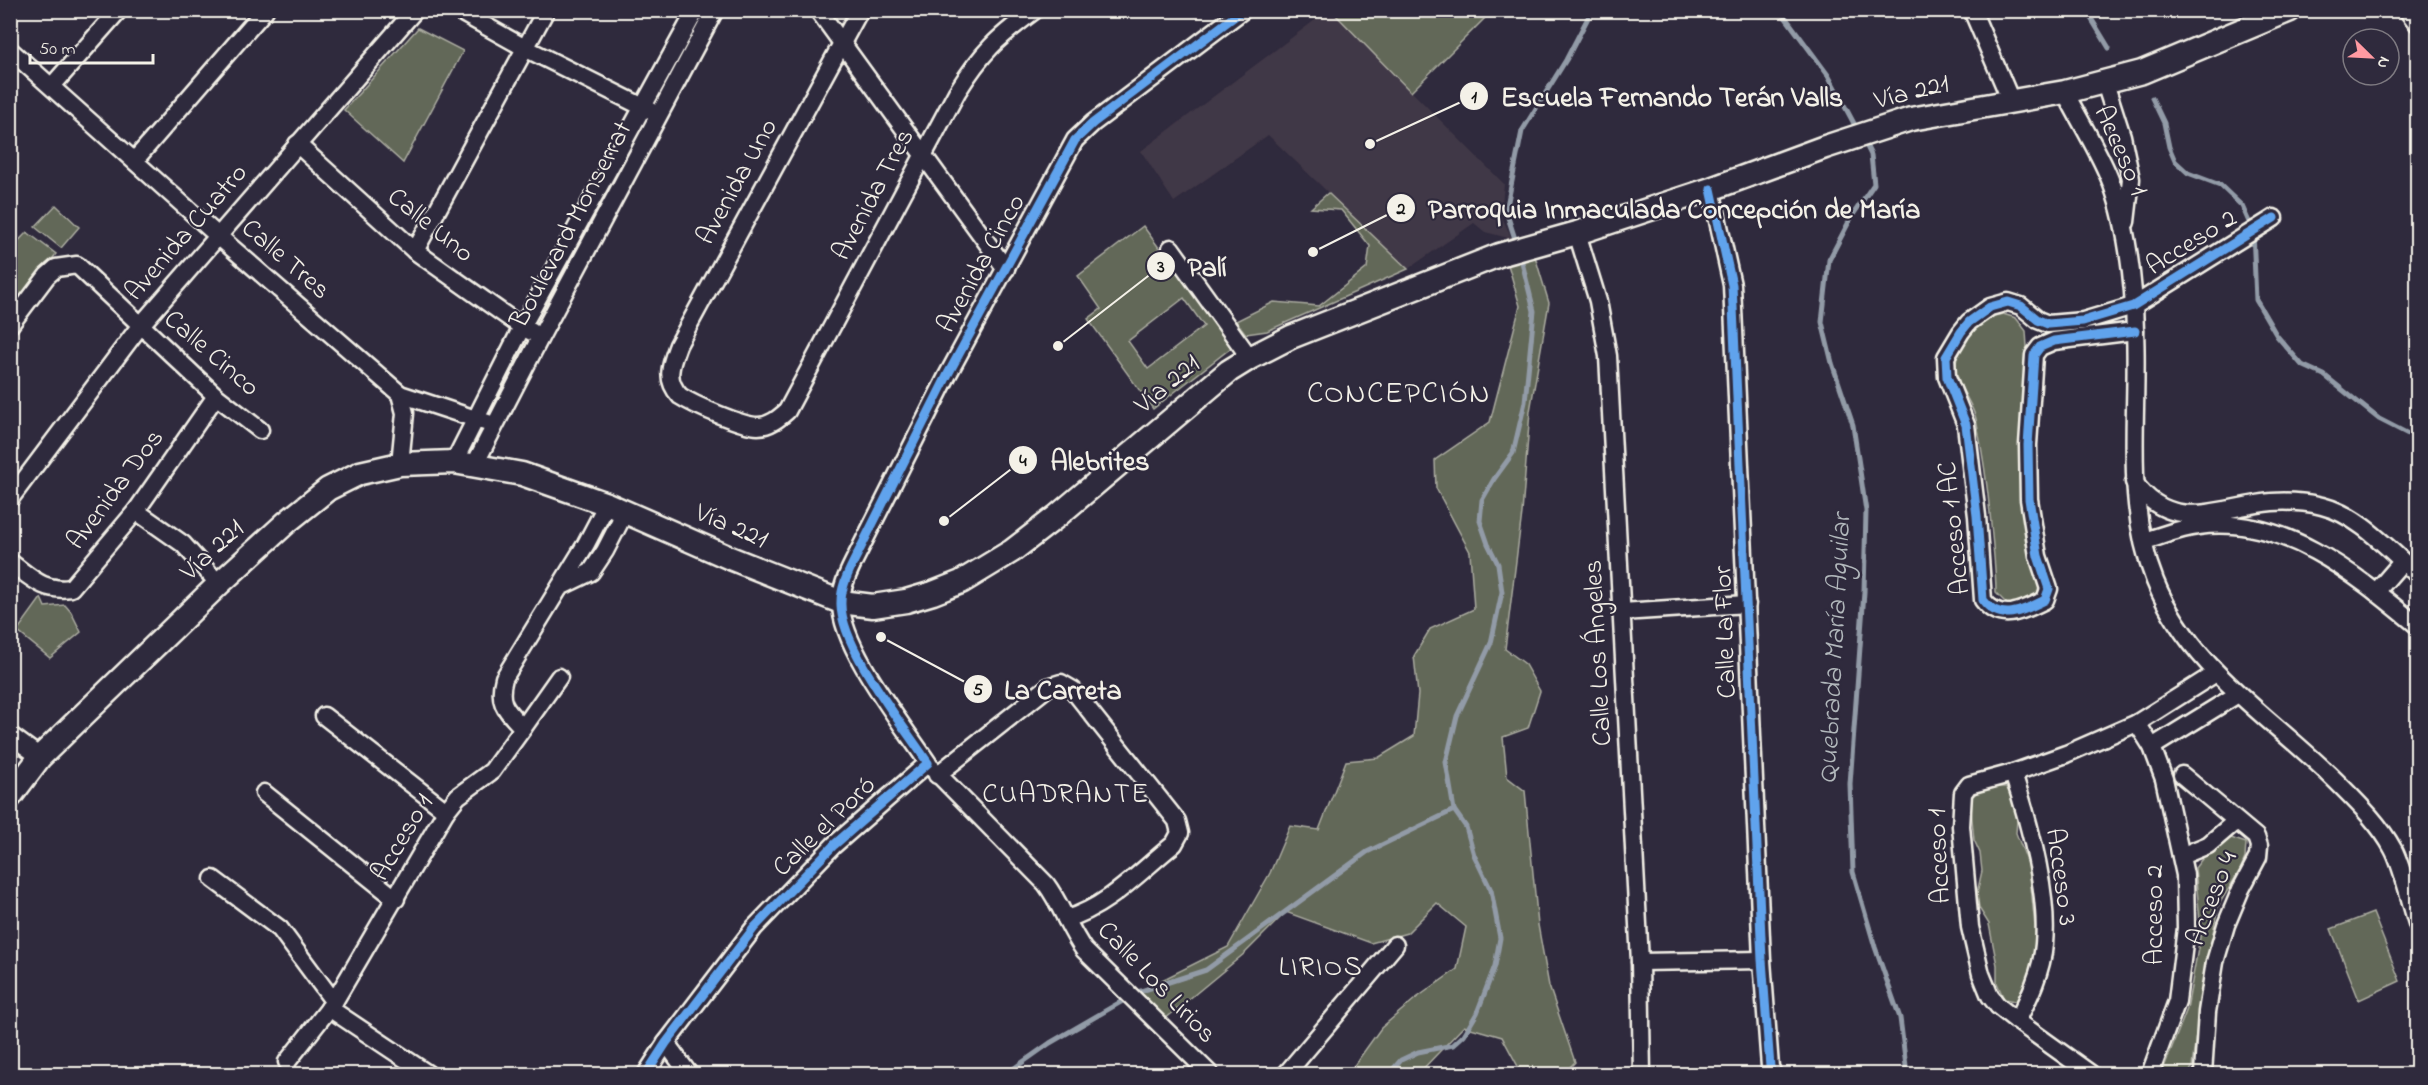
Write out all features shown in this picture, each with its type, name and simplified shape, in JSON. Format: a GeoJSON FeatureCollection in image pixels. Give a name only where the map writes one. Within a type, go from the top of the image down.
{"type":"FeatureCollection","features":[{"type":"Feature","properties":{"kind":"main road","name":"Vía 221"},"geometry":{"type":"LineString","coordinates":[[10,797],[40,757],[219,584],[328,489],[360,473],[400,464],[464,463],[522,474],[616,508],[841,602],[873,606],[906,600],[951,585],[988,567],[1056,518],[1229,371],[1301,333],[1499,255],[1576,233],[1711,189],[1825,147],[1911,119],[2105,83],[2142,72],[2290,10]]}},
{"type":"Feature","properties":{"kind":"street"},"geometry":{"type":"LineString","coordinates":[[52,86],[119,10]]}},
{"type":"Feature","properties":{"kind":"street"},"geometry":{"type":"LineString","coordinates":[[135,160],[265,10]]}},
{"type":"Feature","properties":{"kind":"street","name":"Avenida Cuatro"},"geometry":{"type":"LineString","coordinates":[[10,499],[140,326],[217,235],[416,10]]}},
{"type":"Feature","properties":{"kind":"street"},"geometry":{"type":"LineString","coordinates":[[457,10],[525,48],[660,115]]}},
{"type":"Feature","properties":{"kind":"street"},"geometry":{"type":"LineString","coordinates":[[415,251],[546,10]]}},
{"type":"Feature","properties":{"kind":"street","name":"Boulevard Monserrat"},"geometry":{"type":"LineString","coordinates":[[464,463],[475,419],[522,327],[696,10]]}},
{"type":"Feature","properties":{"kind":"street","name":"Boulevard Monserrat"},"geometry":{"type":"LineString","coordinates":[[464,463],[494,425],[715,10]]}},
{"type":"Feature","properties":{"kind":"street"},"geometry":{"type":"LineString","coordinates":[[818,10],[1006,270]]}},
{"type":"Feature","properties":{"kind":"street","name":"Avenida Uno"},"geometry":{"type":"LineString","coordinates":[[778,419],[758,426],[689,401],[673,389],[669,370],[678,345],[860,10]]}},
{"type":"Feature","properties":{"kind":"street","name":"Avenida Tres"},"geometry":{"type":"LineString","coordinates":[[778,419],[794,400],[957,92],[976,62],[1000,36],[1035,10]]}},
{"type":"Feature","properties":{"kind":"street","name":"Avenida Cinco"},"geometry":{"type":"LineString","coordinates":[[841,602],[844,583],[852,563],[947,376],[1075,140],[1093,123],[1243,10]]}},
{"type":"Feature","properties":{"kind":"street"},"geometry":{"type":"LineString","coordinates":[[1972,10],[2011,101]]}},
{"type":"Feature","properties":{"kind":"street"},"geometry":{"type":"LineString","coordinates":[[2407,10],[2418,24]]}},
{"type":"Feature","properties":{"kind":"street","name":"Calle Tres"},"geometry":{"type":"LineString","coordinates":[[10,50],[217,235],[400,394],[494,425]]}},
{"type":"Feature","properties":{"kind":"street","name":"Acceso 1"},"geometry":{"type":"LineString","coordinates":[[2105,83],[2122,136],[2131,179],[2125,231]]}},
{"type":"Feature","properties":{"kind":"street","name":"Acceso 1"},"geometry":{"type":"LineString","coordinates":[[2065,92],[2109,177],[2125,231],[2135,330],[2134,482],[2144,541],[2155,579],[2176,623],[2200,656],[2238,694],[2316,760],[2360,805],[2394,850],[2418,926]]}},
{"type":"Feature","properties":{"kind":"street","name":"Calle Uno"},"geometry":{"type":"LineString","coordinates":[[297,144],[415,251],[522,327],[541,336]]}},
{"type":"Feature","properties":{"kind":"street","name":"Calle La Flor"},"geometry":{"type":"LineString","coordinates":[[1711,189],[1732,285],[1762,960],[1770,1067],[1773,1074]]}},
{"type":"Feature","properties":{"kind":"street","name":"Acceso 2"},"geometry":{"type":"LineString","coordinates":[[2133,306],[2274,218]]}},
{"type":"Feature","properties":{"kind":"street","name":"Calle Los Ángeles"},"geometry":{"type":"LineString","coordinates":[[1576,233],[1598,301],[1608,356],[1640,962],[1642,1074]]}},
{"type":"Feature","properties":{"kind":"street"},"geometry":{"type":"LineString","coordinates":[[1171,248],[1250,358]]}},
{"type":"Feature","properties":{"kind":"street","name":"Calle Cinco"},"geometry":{"type":"LineString","coordinates":[[10,325],[47,276],[56,268],[77,265],[216,396],[260,430]]}},
{"type":"Feature","properties":{"kind":"street","name":"Acceso 1 AC"},"geometry":{"type":"LineString","coordinates":[[2133,306],[2083,321],[2048,324],[2038,320],[2021,306],[2008,302],[1998,304],[1969,322],[1946,357],[1947,377],[1966,424],[1977,516],[1983,600],[1991,610],[2001,614],[2031,607],[2045,600],[2049,589],[2038,556],[2029,499],[2028,445],[2034,355],[2040,347],[2054,341],[2135,330]]}},
{"type":"Feature","properties":{"kind":"street"},"geometry":{"type":"LineString","coordinates":[[400,394],[405,413],[400,464]]}},
{"type":"Feature","properties":{"kind":"street","name":"Avenida Dos"},"geometry":{"type":"LineString","coordinates":[[10,562],[42,586],[59,590],[71,588],[136,511],[216,396]]}},
{"type":"Feature","properties":{"kind":"street"},"geometry":{"type":"LineString","coordinates":[[2134,482],[2143,495],[2176,513],[2195,515],[2273,502],[2301,502],[2324,507],[2357,524],[2418,575]]}},
{"type":"Feature","properties":{"kind":"street"},"geometry":{"type":"LineString","coordinates":[[2250,505],[2251,526]]}},
{"type":"Feature","properties":{"kind":"street"},"geometry":{"type":"LineString","coordinates":[[559,677],[523,728],[505,708],[500,697],[504,678],[560,586],[591,572],[605,551],[616,508]]}},
{"type":"Feature","properties":{"kind":"street"},"geometry":{"type":"LineString","coordinates":[[136,511],[183,544],[219,584]]}},
{"type":"Feature","properties":{"kind":"street"},"geometry":{"type":"LineString","coordinates":[[2144,541],[2197,526],[2251,526],[2283,537],[2327,558],[2376,592],[2418,626]]}},
{"type":"Feature","properties":{"kind":"street"},"geometry":{"type":"LineString","coordinates":[[2376,592],[2402,562]]}},
{"type":"Feature","properties":{"kind":"street"},"geometry":{"type":"LineString","coordinates":[[841,602],[843,626],[854,651],[933,769]]}},
{"type":"Feature","properties":{"kind":"street"},"geometry":{"type":"LineString","coordinates":[[1622,612],[1747,604]]}},
{"type":"Feature","properties":{"kind":"street","name":"Acceso 1"},"geometry":{"type":"LineString","coordinates":[[2091,1074],[2017,1022],[1990,996],[1981,974],[1970,927],[1961,826],[1963,793],[1969,785],[2013,773],[2066,754],[2138,723],[2216,673]]}},
{"type":"Feature","properties":{"kind":"street","name":"Calle el Poró"},"geometry":{"type":"LineString","coordinates":[[646,1074],[666,1043],[754,928],[834,844],[933,769],[1048,687],[1061,683],[1073,690],[1177,821],[1180,833],[1173,844],[1100,905],[1085,914],[1066,919]]}},
{"type":"Feature","properties":{"kind":"street"},"geometry":{"type":"LineString","coordinates":[[2152,747],[2238,694]]}},
{"type":"Feature","properties":{"kind":"street"},"geometry":{"type":"LineString","coordinates":[[324,716],[446,810]]}},
{"type":"Feature","properties":{"kind":"street","name":"Acceso 2"},"geometry":{"type":"LineString","coordinates":[[2138,723],[2152,747],[2164,780],[2185,875],[2184,956],[2176,1000],[2150,1074]]}},
{"type":"Feature","properties":{"kind":"street","name":"Acceso 1"},"geometry":{"type":"LineString","coordinates":[[287,1062],[331,1005],[396,899],[446,810],[458,796],[492,771],[523,728]]}},
{"type":"Feature","properties":{"kind":"street"},"geometry":{"type":"LineString","coordinates":[[10,735],[40,757]]}},
{"type":"Feature","properties":{"kind":"street","name":"Calle Los Lirios"},"geometry":{"type":"LineString","coordinates":[[933,769],[1046,884],[1084,950],[1210,1074]]}},
{"type":"Feature","properties":{"kind":"street","name":"Acceso 3"},"geometry":{"type":"LineString","coordinates":[[2013,773],[2035,854],[2043,902],[2044,944],[2038,972],[2017,1022]]}},
{"type":"Feature","properties":{"kind":"street","name":"Acceso 4"},"geometry":{"type":"LineString","coordinates":[[2182,776],[2256,837],[2259,846],[2258,858],[2241,888],[2226,925],[2215,962],[2207,1012],[2203,1074]]}},
{"type":"Feature","properties":{"kind":"street"},"geometry":{"type":"LineString","coordinates":[[264,793],[396,899]]}},
{"type":"Feature","properties":{"kind":"street"},"geometry":{"type":"LineString","coordinates":[[2181,856],[2208,845],[2236,821]]}},
{"type":"Feature","properties":{"kind":"street"},"geometry":{"type":"LineString","coordinates":[[213,879],[280,929],[331,1005],[428,1074]]}},
{"type":"Feature","properties":{"kind":"street"},"geometry":{"type":"LineString","coordinates":[[1286,1074],[1395,945]]}},
{"type":"Feature","properties":{"kind":"street"},"geometry":{"type":"LineString","coordinates":[[1640,962],[1762,960]]}},
{"type":"Feature","properties":{"kind":"street"},"geometry":{"type":"LineString","coordinates":[[666,1043],[690,1074]]}},
{"type":"Feature","properties":{"kind":"shaded area"},"geometry":{"type":"Polygon","coordinates":[[[1327,11],[1331,11],[1504,184],[1501,215],[1512,239],[1485,232],[1474,223],[1408,269],[1268,135],[1174,202],[1141,151],[1327,11]]]}},
{"type":"Feature","properties":{"kind":"green space"},"geometry":{"type":"Polygon","coordinates":[[[1342,11],[1492,11],[1411,92],[1336,15],[1342,11]]]}},
{"type":"Feature","properties":{"kind":"green space"},"geometry":{"type":"Polygon","coordinates":[[[418,28],[463,51],[403,163],[344,110],[418,28]]]}},
{"type":"Feature","properties":{"kind":"green space"},"geometry":{"type":"Polygon","coordinates":[[[1328,193],[1408,269],[1267,331],[1246,334],[1236,321],[1274,302],[1319,306],[1367,268],[1370,246],[1341,210],[1311,208],[1328,193]]]}},
{"type":"Feature","properties":{"kind":"green space"},"geometry":{"type":"Polygon","coordinates":[[[56,205],[79,227],[61,248],[35,227],[56,205]]]}},
{"type":"Feature","properties":{"kind":"green space"},"geometry":{"type":"Polygon","coordinates":[[[1143,226],[1232,347],[1153,409],[1088,319],[1101,309],[1078,276],[1143,226]],[[1184,298],[1128,341],[1148,369],[1204,326],[1184,298]]]}},
{"type":"Feature","properties":{"kind":"green space"},"geometry":{"type":"Polygon","coordinates":[[[27,232],[56,254],[11,313],[11,249],[27,232]]]}},
{"type":"Feature","properties":{"kind":"green space"},"geometry":{"type":"Polygon","coordinates":[[[1534,253],[1549,303],[1530,411],[1522,513],[1505,649],[1524,663],[1540,691],[1528,728],[1503,737],[1507,777],[1525,791],[1538,925],[1549,986],[1575,1062],[1563,1074],[1520,1070],[1502,1037],[1464,1026],[1418,1074],[1348,1074],[1381,1028],[1415,999],[1457,969],[1466,927],[1437,903],[1407,933],[1371,943],[1286,912],[1245,953],[1165,1019],[1138,992],[1228,947],[1270,873],[1290,826],[1319,830],[1346,761],[1378,758],[1414,736],[1418,694],[1414,656],[1430,629],[1474,609],[1470,552],[1436,488],[1435,460],[1490,422],[1520,306],[1507,261],[1534,253]]]}},
{"type":"Feature","properties":{"kind":"green space"},"geometry":{"type":"Polygon","coordinates":[[[2003,314],[2016,318],[2026,331],[2027,347],[2020,427],[2022,481],[2039,587],[2036,598],[2008,605],[1996,593],[1988,498],[1979,432],[1974,412],[1957,377],[1956,370],[1961,345],[1971,330],[1985,320],[2003,314]]]}},
{"type":"Feature","properties":{"kind":"green space"},"geometry":{"type":"Polygon","coordinates":[[[41,598],[45,607],[65,605],[81,632],[50,658],[17,631],[41,598]]]}},
{"type":"Feature","properties":{"kind":"green space"},"geometry":{"type":"Polygon","coordinates":[[[1985,787],[2006,787],[2018,806],[2016,833],[2029,866],[2036,937],[2035,955],[2021,1002],[2004,999],[1997,983],[1997,965],[1989,924],[1979,908],[1977,893],[1982,871],[1980,853],[1974,840],[1970,798],[1985,787]]]}},
{"type":"Feature","properties":{"kind":"green space"},"geometry":{"type":"Polygon","coordinates":[[[2231,838],[2246,843],[2245,858],[2218,906],[2200,1003],[2192,1067],[2189,1074],[2167,1074],[2163,1070],[2187,1009],[2201,932],[2195,868],[2215,846],[2231,838]]]}},
{"type":"Feature","properties":{"kind":"green space"},"geometry":{"type":"Polygon","coordinates":[[[2373,913],[2400,981],[2359,1000],[2331,929],[2373,913]]]}},
{"type":"Feature","properties":{"kind":"waterway"},"geometry":{"type":"LineString","coordinates":[[1517,245],[1506,211],[1522,131],[1566,60],[1592,10]]}},
{"type":"Feature","properties":{"kind":"waterway","name":"Quebrada María Aguilar"},"geometry":{"type":"LineString","coordinates":[[1780,10],[1828,75],[1858,131]]}},
{"type":"Feature","properties":{"kind":"waterway"},"geometry":{"type":"LineString","coordinates":[[2086,10],[2109,48]]}},
{"type":"Feature","properties":{"kind":"waterway"},"geometry":{"type":"LineString","coordinates":[[2152,98],[2164,123],[2169,147],[2175,161],[2188,173],[2220,185],[2242,206],[2253,231],[2256,300],[2277,336],[2302,365],[2324,375],[2379,419],[2418,439]]}},
{"type":"Feature","properties":{"kind":"waterway","name":"Quebrada María Aguilar"},"geometry":{"type":"LineString","coordinates":[[1863,139],[1871,155],[1874,184],[1852,216],[1829,260],[1822,322],[1832,363],[1853,425],[1866,511],[1864,592],[1850,784],[1853,872],[1875,947],[1900,1018],[1907,1074]]}},
{"type":"Feature","properties":{"kind":"waterway"},"geometry":{"type":"LineString","coordinates":[[1389,1074],[1401,1060],[1418,1052],[1453,1045],[1464,1035],[1477,1013],[1495,966],[1500,938],[1491,890],[1474,855],[1466,827],[1454,810],[1446,762],[1457,716],[1491,643],[1502,592],[1498,564],[1480,521],[1482,500],[1513,453],[1525,402],[1534,311],[1520,254]]}},
{"type":"Feature","properties":{"kind":"waterway"},"geometry":{"type":"LineString","coordinates":[[1006,1074],[1050,1043],[1138,992],[1206,970],[1367,852],[1454,810]]}},
{"type":"Feature","properties":{"kind":"cycle path"},"geometry":{"type":"LineString","coordinates":[[646,1074],[666,1043],[754,928],[834,845],[928,763],[874,684],[850,640],[843,620],[841,602],[847,577],[947,376],[1075,140],[1093,123],[1243,10]]}},
{"type":"Feature","properties":{"kind":"cycle path"},"geometry":{"type":"LineString","coordinates":[[1711,189],[1732,285],[1762,960],[1770,1067],[1773,1074]]}},
{"type":"Feature","properties":{"kind":"cycle path"},"geometry":{"type":"LineString","coordinates":[[2135,331],[2054,341],[2040,347],[2034,355],[2028,445],[2029,499],[2038,556],[2049,589],[2045,600],[2028,608],[2012,613],[1997,611],[1983,600],[1977,516],[1966,425],[1947,377],[1946,357],[1961,332],[1969,322],[1990,307],[2008,302],[2021,306],[2038,320],[2048,324],[2083,321],[2133,306],[2274,218]]}},
{"type":"Feature","properties":{"kind":"place","name":"Escuela Fernando Terán Valls"},"geometry":{"type":"Point","coordinates":[1370,144]}},
{"type":"Feature","properties":{"kind":"place","name":"Parroquia Inmaculada Concepción de María"},"geometry":{"type":"Point","coordinates":[1313,252]}},
{"type":"Feature","properties":{"kind":"place","name":"Palí"},"geometry":{"type":"Point","coordinates":[1058,346]}},
{"type":"Feature","properties":{"kind":"place","name":"Alebrites"},"geometry":{"type":"Point","coordinates":[944,521]}},
{"type":"Feature","properties":{"kind":"place","name":"La Carreta"},"geometry":{"type":"Point","coordinates":[881,637]}},
{"type":"Feature","properties":{"kind":"district","name":"CONCEPCIÓN"},"geometry":{"type":"Point","coordinates":[1399,395]}},
{"type":"Feature","properties":{"kind":"district","name":"CUADRANTE"},"geometry":{"type":"Point","coordinates":[1066,795]}},
{"type":"Feature","properties":{"kind":"district","name":"LIRIOS"},"geometry":{"type":"Point","coordinates":[1321,968]}}]}
